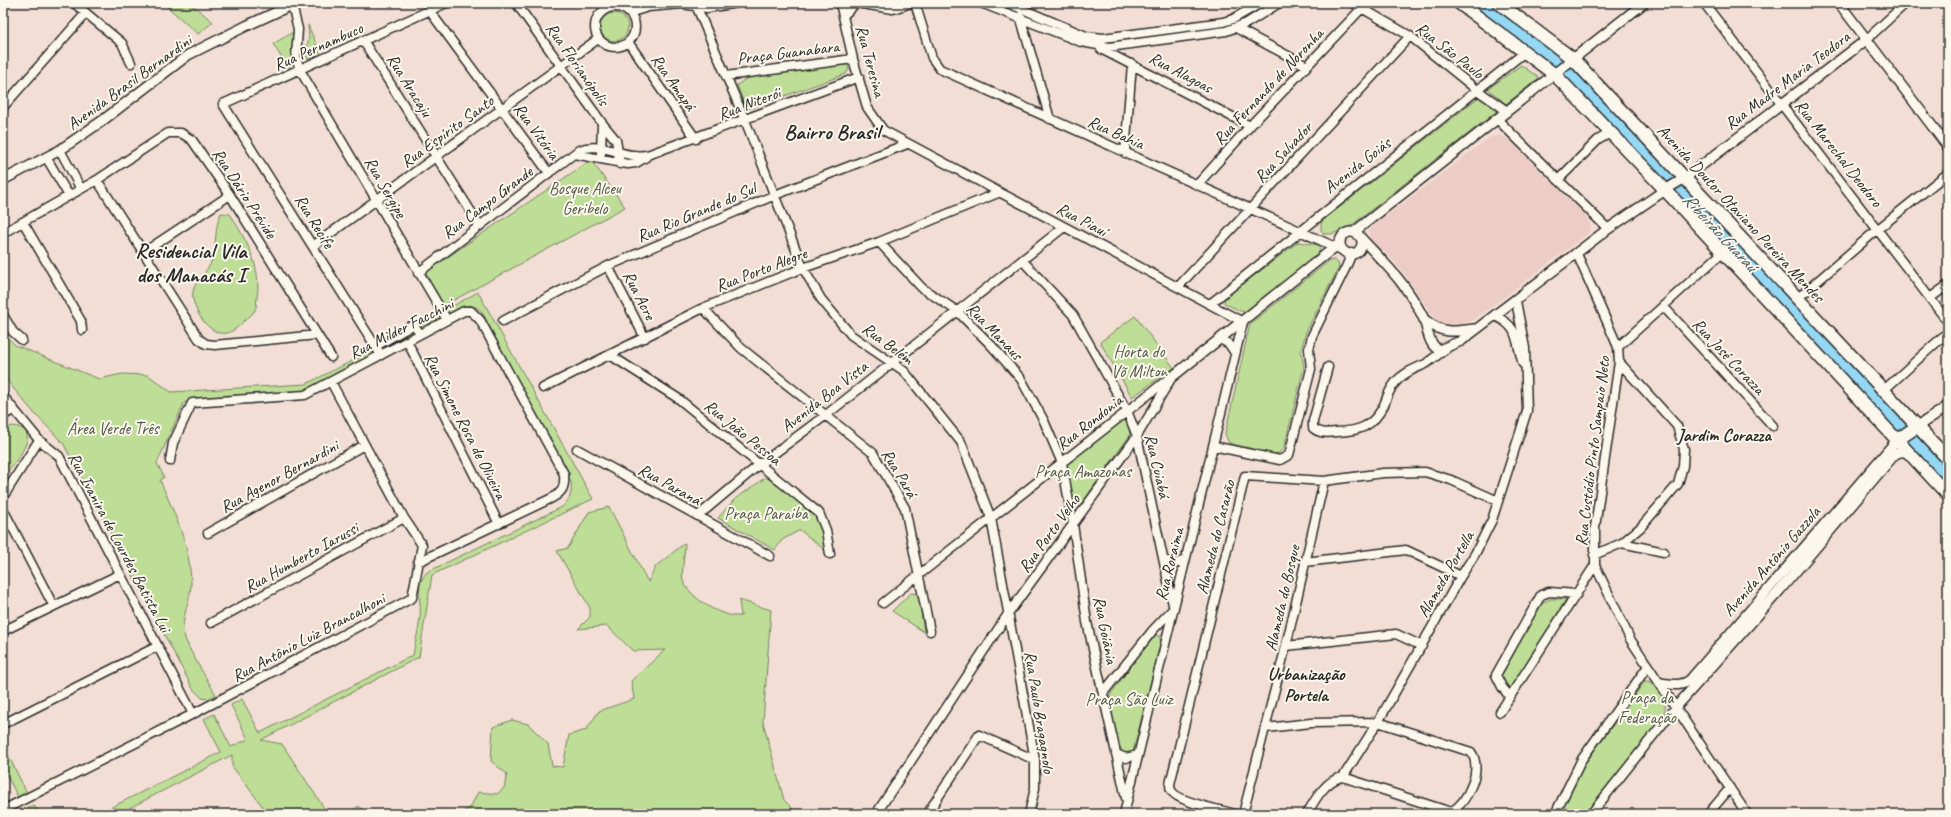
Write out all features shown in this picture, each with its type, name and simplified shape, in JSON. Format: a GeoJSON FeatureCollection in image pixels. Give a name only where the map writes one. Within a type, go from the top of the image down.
{"type":"FeatureCollection","features":[{"type":"Feature","properties":{"kind":"main road","name":"Avenida Doutor Otaviano Pereira Mendes"},"geometry":{"type":"LineString","coordinates":[[1459,3],[1525,52],[1557,72],[1610,133],[1667,188],[1723,252],[1907,433],[1948,459]]}},
{"type":"Feature","properties":{"kind":"main road","name":"Avenida Doutor Otaviano Pereira Mendes"},"geometry":{"type":"LineString","coordinates":[[1499,3],[1571,61],[1884,390],[1907,433],[1908,452],[1948,495]]}},
{"type":"Feature","properties":{"kind":"street"},"geometry":{"type":"LineString","coordinates":[[74,3],[122,44],[131,64]]}},
{"type":"Feature","properties":{"kind":"street"},"geometry":{"type":"LineString","coordinates":[[276,3],[290,5],[295,16],[298,30],[296,57],[300,70]]}},
{"type":"Feature","properties":{"kind":"street","name":"Rua Pernambuco"},"geometry":{"type":"LineString","coordinates":[[223,104],[364,42],[446,3]]}},
{"type":"Feature","properties":{"kind":"street","name":"Rua Florianópolis"},"geometry":{"type":"LineString","coordinates":[[516,3],[602,123],[616,140],[620,164]]}},
{"type":"Feature","properties":{"kind":"street"},"geometry":{"type":"LineString","coordinates":[[629,12],[648,7],[682,3],[707,8],[738,3]]}},
{"type":"Feature","properties":{"kind":"street","name":"Rua Teresina"},"geometry":{"type":"LineString","coordinates":[[840,3],[853,59],[867,107],[883,130],[907,144]]}},
{"type":"Feature","properties":{"kind":"street"},"geometry":{"type":"LineString","coordinates":[[856,3],[893,8],[911,3]]}},
{"type":"Feature","properties":{"kind":"street","name":"Rua Teresina"},"geometry":{"type":"LineString","coordinates":[[843,16],[856,3]]}},
{"type":"Feature","properties":{"kind":"street","name":"Rua Bahia"},"geometry":{"type":"LineString","coordinates":[[915,3],[932,58],[940,69],[1299,232],[1346,250]]}},
{"type":"Feature","properties":{"kind":"street"},"geometry":{"type":"LineString","coordinates":[[981,3],[1081,42],[1097,46],[1119,46],[1226,31],[1247,23],[1280,3]]}},
{"type":"Feature","properties":{"kind":"street"},"geometry":{"type":"LineString","coordinates":[[1014,4],[1086,36],[1103,38],[1223,22],[1241,15],[1261,3]]}},
{"type":"Feature","properties":{"kind":"street","name":"Rua São Paulo"},"geometry":{"type":"LineString","coordinates":[[1353,3],[1410,36],[1507,111]]}},
{"type":"Feature","properties":{"kind":"street"},"geometry":{"type":"LineString","coordinates":[[1358,235],[1497,119],[1644,3]]}},
{"type":"Feature","properties":{"kind":"street","name":"Rua Marechal Deodoro"},"geometry":{"type":"LineString","coordinates":[[1704,3],[1948,322]]}},
{"type":"Feature","properties":{"kind":"street"},"geometry":{"type":"LineString","coordinates":[[1839,3],[1948,147]]}},
{"type":"Feature","properties":{"kind":"street","name":"Rua Madre Maria Teodora"},"geometry":{"type":"LineString","coordinates":[[1667,188],[1683,180],[1866,40],[1906,3]]}},
{"type":"Feature","properties":{"kind":"street"},"geometry":{"type":"LineString","coordinates":[[1014,4],[1021,18],[1050,119]]}},
{"type":"Feature","properties":{"kind":"street","name":"Avenida Brasil Bernardini"},"geometry":{"type":"LineString","coordinates":[[3,180],[60,150],[102,121],[188,55],[290,5]]}},
{"type":"Feature","properties":{"kind":"street","name":"Rua Belém"},"geometry":{"type":"LineString","coordinates":[[695,5],[746,120],[803,268],[821,299],[850,335],[904,371],[961,442],[991,518],[1008,614]]}},
{"type":"Feature","properties":{"kind":"street"},"geometry":{"type":"LineString","coordinates":[[605,6],[620,7],[629,12],[634,20],[635,28],[633,36],[628,42],[620,46],[611,47],[605,45],[598,39],[594,29],[595,22],[605,6]]}},
{"type":"Feature","properties":{"kind":"street","name":"Rua Fernando de Noronha"},"geometry":{"type":"LineString","coordinates":[[1197,185],[1250,126],[1362,8]]}},
{"type":"Feature","properties":{"kind":"street","name":"Rua Vitória"},"geometry":{"type":"LineString","coordinates":[[429,10],[549,173]]}},
{"type":"Feature","properties":{"kind":"street"},"geometry":{"type":"LineString","coordinates":[[3,107],[86,14]]}},
{"type":"Feature","properties":{"kind":"street"},"geometry":{"type":"LineString","coordinates":[[1241,15],[1247,23]]}},
{"type":"Feature","properties":{"kind":"street"},"geometry":{"type":"LineString","coordinates":[[1223,22],[1226,31]]}},
{"type":"Feature","properties":{"kind":"street"},"geometry":{"type":"LineString","coordinates":[[1236,28],[1307,66]]}},
{"type":"Feature","properties":{"kind":"street"},"geometry":{"type":"LineString","coordinates":[[1117,36],[1119,46],[1128,62],[1125,153]]}},
{"type":"Feature","properties":{"kind":"street","name":"Rua Salvador"},"geometry":{"type":"LineString","coordinates":[[1178,288],[1410,36]]}},
{"type":"Feature","properties":{"kind":"street","name":"Rua Espírito Santo"},"geometry":{"type":"LineString","coordinates":[[313,246],[598,39]]}},
{"type":"Feature","properties":{"kind":"street","name":"Rua Aracaju"},"geometry":{"type":"LineString","coordinates":[[364,42],[480,226]]}},
{"type":"Feature","properties":{"kind":"street","name":"Rua Amapá"},"geometry":{"type":"LineString","coordinates":[[628,42],[696,139]]}},
{"type":"Feature","properties":{"kind":"street","name":"Rua Alagoas"},"geometry":{"type":"LineString","coordinates":[[1097,46],[1250,126]]}},
{"type":"Feature","properties":{"kind":"street","name":"Avenida Goiás"},"geometry":{"type":"LineString","coordinates":[[1210,304],[1525,52]]}},
{"type":"Feature","properties":{"kind":"street","name":"Praça Guanabara"},"geometry":{"type":"LineString","coordinates":[[726,76],[853,59]]}},
{"type":"Feature","properties":{"kind":"street","name":"Rua Sergipe"},"geometry":{"type":"LineString","coordinates":[[300,70],[446,320]]}},
{"type":"Feature","properties":{"kind":"street","name":"Rua Niterói"},"geometry":{"type":"LineString","coordinates":[[601,148],[634,157],[650,154],[696,139],[859,78]]}},
{"type":"Feature","properties":{"kind":"street"},"geometry":{"type":"LineString","coordinates":[[3,93],[10,99]]}},
{"type":"Feature","properties":{"kind":"street","name":"Rua Recife"},"geometry":{"type":"LineString","coordinates":[[223,104],[381,355]]}},
{"type":"Feature","properties":{"kind":"street"},"geometry":{"type":"LineString","coordinates":[[1497,119],[1608,229]]}},
{"type":"Feature","properties":{"kind":"street","name":"Rua Florianópolis"},"geometry":{"type":"LineString","coordinates":[[600,159],[602,123]]}},
{"type":"Feature","properties":{"kind":"street","name":"Rua Dário Prévide"},"geometry":{"type":"LineString","coordinates":[[3,233],[97,180],[168,133],[181,133],[192,140],[230,195],[331,357]]}},
{"type":"Feature","properties":{"kind":"street","name":"Rua Campo Grande"},"geometry":{"type":"LineString","coordinates":[[418,272],[574,154],[586,147],[602,133]]}},
{"type":"Feature","properties":{"kind":"street"},"geometry":{"type":"LineString","coordinates":[[1558,180],[1598,140],[1610,133]]}},
{"type":"Feature","properties":{"kind":"street","name":"Rua Piauí"},"geometry":{"type":"LineString","coordinates":[[907,144],[1243,322]]}},
{"type":"Feature","properties":{"kind":"street","name":"Rua Rio Grande do Sul"},"geometry":{"type":"LineString","coordinates":[[503,321],[608,266],[775,195],[907,144]]}},
{"type":"Feature","properties":{"kind":"street"},"geometry":{"type":"LineString","coordinates":[[586,147],[601,148]]}},
{"type":"Feature","properties":{"kind":"street"},"geometry":{"type":"LineString","coordinates":[[60,150],[81,189]]}},
{"type":"Feature","properties":{"kind":"street"},"geometry":{"type":"LineString","coordinates":[[574,154],[620,164]]}},
{"type":"Feature","properties":{"kind":"street","name":"Rua Niterói"},"geometry":{"type":"LineString","coordinates":[[620,164],[636,163],[650,154]]}},
{"type":"Feature","properties":{"kind":"street"},"geometry":{"type":"LineString","coordinates":[[46,157],[69,196]]}},
{"type":"Feature","properties":{"kind":"street"},"geometry":{"type":"LineString","coordinates":[[1798,298],[1878,229],[1948,173]]}},
{"type":"Feature","properties":{"kind":"street"},"geometry":{"type":"LineString","coordinates":[[97,180],[199,339],[206,344],[215,345],[317,335]]}},
{"type":"Feature","properties":{"kind":"street"},"geometry":{"type":"LineString","coordinates":[[1328,367],[1313,421],[1313,428],[1324,433],[1356,431],[1366,427],[1378,415],[1395,382],[1403,374],[1425,364],[1448,347],[1461,340],[1516,301],[1608,229],[1667,188]]}},
{"type":"Feature","properties":{"kind":"street","name":"Rua Porto Alegre"},"geometry":{"type":"LineString","coordinates":[[543,388],[610,356],[703,308],[803,268],[879,242],[998,193]]}},
{"type":"Feature","properties":{"kind":"street"},"geometry":{"type":"LineString","coordinates":[[144,252],[230,195]]}},
{"type":"Feature","properties":{"kind":"street"},"geometry":{"type":"LineString","coordinates":[[23,222],[81,321],[82,330]]}},
{"type":"Feature","properties":{"kind":"street","name":"Avenida Boa Vista"},"geometry":{"type":"LineString","coordinates":[[698,516],[760,464],[1064,227]]}},
{"type":"Feature","properties":{"kind":"street"},"geometry":{"type":"LineString","coordinates":[[1213,446],[1280,460],[1290,455],[1311,369],[1309,349],[1312,336],[1346,267],[1346,250],[1343,236],[1346,233],[1358,235],[1403,282],[1425,320],[1434,348],[1439,350],[1448,347]]}},
{"type":"Feature","properties":{"kind":"street"},"geometry":{"type":"LineString","coordinates":[[1324,256],[1361,246],[1358,235]]}},
{"type":"Feature","properties":{"kind":"street","name":"Rua Manaus"},"geometry":{"type":"LineString","coordinates":[[879,242],[922,288],[957,311],[992,345],[1021,379],[1044,421],[1062,463]]}},
{"type":"Feature","properties":{"kind":"street"},"geometry":{"type":"LineString","coordinates":[[1235,353],[1229,344],[1220,339],[1324,256],[1346,250],[1367,252],[1377,255]]}},
{"type":"Feature","properties":{"kind":"street"},"geometry":{"type":"LineString","coordinates":[[1618,347],[1723,252]]}},
{"type":"Feature","properties":{"kind":"street","name":"Rua Custódio Pinto Sampaio Neto"},"geometry":{"type":"LineString","coordinates":[[1577,254],[1618,347],[1619,362],[1595,527],[1594,555],[1596,565],[1630,639],[1747,814]]}},
{"type":"Feature","properties":{"kind":"street","name":"Rua Cuiabá"},"geometry":{"type":"LineString","coordinates":[[1022,260],[1074,315],[1127,411],[1137,436],[1174,608]]}},
{"type":"Feature","properties":{"kind":"street","name":"Rua Acre"},"geometry":{"type":"LineString","coordinates":[[608,266],[645,338]]}},
{"type":"Feature","properties":{"kind":"street"},"geometry":{"type":"LineString","coordinates":[[1930,298],[1948,284]]}},
{"type":"Feature","properties":{"kind":"street","name":"Alameda Portella"},"geometry":{"type":"LineString","coordinates":[[1342,777],[1378,722],[1487,531],[1498,501],[1527,411],[1524,368],[1525,348],[1516,301]]}},
{"type":"Feature","properties":{"kind":"street","name":"Rua José Corazza"},"geometry":{"type":"LineString","coordinates":[[1662,306],[1772,426]]}},
{"type":"Feature","properties":{"kind":"street","name":"Rua Pará"},"geometry":{"type":"LineString","coordinates":[[703,308],[741,348],[826,414],[873,453],[905,508],[930,631]]}},
{"type":"Feature","properties":{"kind":"street","name":"Rua Milder Facchini"},"geometry":{"type":"LineString","coordinates":[[170,462],[173,443],[192,403],[305,396],[446,320],[464,311],[471,311],[480,320],[564,474],[565,486],[559,494],[418,562]]}},
{"type":"Feature","properties":{"kind":"street"},"geometry":{"type":"LineString","coordinates":[[3,315],[13,332],[22,340]]}},
{"type":"Feature","properties":{"kind":"street","name":"Alameda Portella"},"geometry":{"type":"LineString","coordinates":[[1495,316],[1506,321],[1514,330],[1524,368]]}},
{"type":"Feature","properties":{"kind":"street"},"geometry":{"type":"LineString","coordinates":[[1425,320],[1442,330],[1450,338],[1448,347]]}},
{"type":"Feature","properties":{"kind":"street","name":"Rua Roraima"},"geometry":{"type":"LineString","coordinates":[[1124,814],[1243,322]]}},
{"type":"Feature","properties":{"kind":"street"},"geometry":{"type":"LineString","coordinates":[[376,346],[411,326],[415,326],[420,334]]}},
{"type":"Feature","properties":{"kind":"street"},"geometry":{"type":"LineString","coordinates":[[1430,338],[1442,330],[1476,329]]}},
{"type":"Feature","properties":{"kind":"street"},"geometry":{"type":"LineString","coordinates":[[1884,390],[1948,332]]}},
{"type":"Feature","properties":{"kind":"street","name":"Rua Rondonia"},"geometry":{"type":"LineString","coordinates":[[883,603],[1220,339]]}},
{"type":"Feature","properties":{"kind":"street","name":"Rua Simone Rosa de Oliveira"},"geometry":{"type":"LineString","coordinates":[[407,341],[498,524]]}},
{"type":"Feature","properties":{"kind":"street","name":"Rua João Pessoa"},"geometry":{"type":"LineString","coordinates":[[610,356],[679,399],[819,513],[826,530],[830,554]]}},
{"type":"Feature","properties":{"kind":"street"},"geometry":{"type":"LineString","coordinates":[[1594,555],[1622,543],[1641,527],[1675,488],[1681,474],[1684,457],[1684,449],[1677,426],[1619,362]]}},
{"type":"Feature","properties":{"kind":"street","name":"Rua Porto Velho"},"geometry":{"type":"LineString","coordinates":[[876,814],[1008,614],[1137,436],[1172,376]]}},
{"type":"Feature","properties":{"kind":"street","name":"Rua Antônio Luiz Brancalhoni"},"geometry":{"type":"LineString","coordinates":[[3,810],[193,714],[412,598],[422,545],[404,518],[331,382]]}},
{"type":"Feature","properties":{"kind":"street","name":"Rua Ivanira de Lourdes Batista Lui"},"geometry":{"type":"LineString","coordinates":[[3,396],[40,440],[59,456],[193,714]]}},
{"type":"Feature","properties":{"kind":"street","name":"Avenida Antônio Gazzola"},"geometry":{"type":"LineString","coordinates":[[1660,683],[1680,684],[1686,683],[1690,680],[1848,502],[1907,433],[1948,406]]}},
{"type":"Feature","properties":{"kind":"street"},"geometry":{"type":"LineString","coordinates":[[3,416],[14,408]]}},
{"type":"Feature","properties":{"kind":"street"},"geometry":{"type":"LineString","coordinates":[[3,497],[40,440]]}},
{"type":"Feature","properties":{"kind":"street","name":"Rua Agenor Bernardini"},"geometry":{"type":"LineString","coordinates":[[208,533],[364,445]]}},
{"type":"Feature","properties":{"kind":"street","name":"Rua Paraná"},"geometry":{"type":"LineString","coordinates":[[577,449],[770,556]]}},
{"type":"Feature","properties":{"kind":"street","name":"Avenida Antônio Gazzola"},"geometry":{"type":"LineString","coordinates":[[1676,707],[1780,590],[1848,502],[1895,454],[1900,452],[1908,452]]}},
{"type":"Feature","properties":{"kind":"street","name":"Rua Goiânia"},"geometry":{"type":"LineString","coordinates":[[1062,463],[1073,524],[1087,622],[1127,801]]}},
{"type":"Feature","properties":{"kind":"street","name":"Alameda do Casarão"},"geometry":{"type":"LineString","coordinates":[[1235,814],[1188,801],[1175,795],[1171,791],[1170,784],[1246,476],[1324,481],[1383,473],[1425,472],[1451,480],[1498,501]]}},
{"type":"Feature","properties":{"kind":"street","name":"Alameda do Bosque"},"geometry":{"type":"LineString","coordinates":[[1243,814],[1286,646],[1324,481]]}},
{"type":"Feature","properties":{"kind":"street"},"geometry":{"type":"LineString","coordinates":[[3,510],[53,606]]}},
{"type":"Feature","properties":{"kind":"street","name":"Rua Humberto Iarussi"},"geometry":{"type":"LineString","coordinates":[[211,623],[404,518]]}},
{"type":"Feature","properties":{"kind":"street"},"geometry":{"type":"LineString","coordinates":[[1622,543],[1664,552]]}},
{"type":"Feature","properties":{"kind":"street"},"geometry":{"type":"LineString","coordinates":[[1305,562],[1406,550],[1461,576]]}},
{"type":"Feature","properties":{"kind":"street"},"geometry":{"type":"LineString","coordinates":[[1164,560],[1174,564],[1185,560]]}},
{"type":"Feature","properties":{"kind":"street"},"geometry":{"type":"LineString","coordinates":[[1500,712],[1596,565]]}},
{"type":"Feature","properties":{"kind":"street"},"geometry":{"type":"LineString","coordinates":[[3,631],[120,574]]}},
{"type":"Feature","properties":{"kind":"street"},"geometry":{"type":"LineString","coordinates":[[1510,697],[1502,687],[1496,675],[1542,595],[1549,592],[1577,594]]}},
{"type":"Feature","properties":{"kind":"street"},"geometry":{"type":"LineString","coordinates":[[1103,693],[1154,630],[1174,608]]}},
{"type":"Feature","properties":{"kind":"street","name":"Rua Paulo Bragagnolo"},"geometry":{"type":"LineString","coordinates":[[1008,614],[1035,760],[1035,788],[1029,814]]}},
{"type":"Feature","properties":{"kind":"street"},"geometry":{"type":"LineString","coordinates":[[1286,646],[1396,634],[1422,646]]}},
{"type":"Feature","properties":{"kind":"street"},"geometry":{"type":"LineString","coordinates":[[3,724],[158,646]]}},
{"type":"Feature","properties":{"kind":"street"},"geometry":{"type":"LineString","coordinates":[[1555,814],[1582,759],[1648,666]]}},
{"type":"Feature","properties":{"kind":"street"},"geometry":{"type":"LineString","coordinates":[[1591,814],[1676,707]]}},
{"type":"Feature","properties":{"kind":"street"},"geometry":{"type":"LineString","coordinates":[[1266,728],[1311,723],[1378,722],[1471,752],[1476,759],[1476,772],[1466,797],[1457,809],[1451,812],[1338,777],[1320,794],[1307,814]]}},
{"type":"Feature","properties":{"kind":"street"},"geometry":{"type":"LineString","coordinates":[[928,814],[979,735],[1035,760]]}},
{"type":"Feature","properties":{"kind":"street"},"geometry":{"type":"LineString","coordinates":[[1116,754],[1126,758],[1138,755]]}},
{"type":"Feature","properties":{"kind":"street"},"geometry":{"type":"LineString","coordinates":[[1120,770],[1134,771]]}},
{"type":"Feature","properties":{"kind":"street"},"geometry":{"type":"LineString","coordinates":[[1708,814],[1730,788]]}},
{"type":"Feature","properties":{"kind":"street"},"geometry":{"type":"LineString","coordinates":[[1024,814],[1032,803]]}},
{"type":"Feature","properties":{"kind":"shaded area"},"geometry":{"type":"Polygon","coordinates":[[[1499,135],[1509,140],[1588,218],[1591,227],[1587,234],[1475,319],[1461,325],[1442,325],[1435,319],[1403,272],[1390,257],[1370,240],[1369,232],[1372,227],[1489,138],[1499,135]]]}},
{"type":"Feature","properties":{"kind":"green space"},"geometry":{"type":"Polygon","coordinates":[[[163,3],[190,3],[213,22],[198,34],[163,3]]]}},
{"type":"Feature","properties":{"kind":"green space"},"geometry":{"type":"Polygon","coordinates":[[[614,13],[624,17],[628,27],[624,37],[614,41],[604,37],[600,27],[604,17],[614,13]]]}},
{"type":"Feature","properties":{"kind":"green space"},"geometry":{"type":"Polygon","coordinates":[[[308,25],[321,55],[311,60],[306,57],[305,52],[309,39],[308,25]]]}},
{"type":"Feature","properties":{"kind":"green space"},"geometry":{"type":"Polygon","coordinates":[[[295,31],[290,71],[273,44],[295,31]]]}},
{"type":"Feature","properties":{"kind":"green space"},"geometry":{"type":"Polygon","coordinates":[[[843,64],[848,65],[849,69],[846,74],[748,109],[745,106],[737,85],[749,77],[843,64]]]}},
{"type":"Feature","properties":{"kind":"green space"},"geometry":{"type":"Polygon","coordinates":[[[1521,65],[1539,78],[1506,104],[1488,89],[1521,65]]]}},
{"type":"Feature","properties":{"kind":"green space"},"geometry":{"type":"Polygon","coordinates":[[[1479,97],[1497,111],[1347,229],[1331,234],[1324,234],[1321,230],[1321,222],[1479,97]]]}},
{"type":"Feature","properties":{"kind":"green space","name":"Bosque Alceu Geribelo"},"geometry":{"type":"Polygon","coordinates":[[[591,160],[625,207],[443,306],[424,273],[591,160]]]}},
{"type":"Feature","properties":{"kind":"green space"},"geometry":{"type":"Polygon","coordinates":[[[221,213],[230,214],[242,234],[255,264],[258,286],[256,309],[236,328],[227,333],[220,333],[214,330],[202,320],[193,298],[193,291],[199,279],[208,268],[212,260],[215,248],[217,224],[221,213]]]}},
{"type":"Feature","properties":{"kind":"green space"},"geometry":{"type":"Polygon","coordinates":[[[1298,242],[1319,245],[1320,249],[1318,254],[1246,312],[1240,311],[1224,303],[1225,298],[1298,242]]]}},
{"type":"Feature","properties":{"kind":"green space"},"geometry":{"type":"Polygon","coordinates":[[[1334,260],[1338,263],[1339,267],[1306,332],[1301,351],[1304,367],[1284,448],[1279,453],[1273,454],[1229,443],[1225,434],[1250,324],[1329,261],[1334,260]]]}},
{"type":"Feature","properties":{"kind":"green space","name":"Área Verde Três"},"geometry":{"type":"Polygon","coordinates":[[[478,292],[593,499],[432,575],[419,657],[261,740],[282,744],[328,814],[264,814],[263,807],[232,766],[232,755],[118,814],[98,814],[221,752],[204,719],[214,714],[231,747],[248,739],[231,705],[242,699],[260,733],[413,655],[420,617],[419,593],[423,577],[427,572],[562,507],[570,496],[571,482],[482,312],[473,306],[461,307],[305,391],[195,398],[184,403],[157,463],[164,477],[160,480],[181,530],[188,557],[191,590],[183,622],[184,635],[194,657],[216,695],[208,699],[202,698],[193,689],[63,443],[35,414],[3,376],[3,333],[15,345],[99,379],[122,374],[148,375],[171,392],[306,384],[370,352],[478,292]]]}},
{"type":"Feature","properties":{"kind":"green space","name":"Horta do Võ Milton"},"geometry":{"type":"Polygon","coordinates":[[[1135,316],[1174,368],[1132,397],[1100,342],[1135,316]]]}},
{"type":"Feature","properties":{"kind":"green space","name":"Praça Amazonas"},"geometry":{"type":"Polygon","coordinates":[[[1122,419],[1128,422],[1130,435],[1082,503],[1077,504],[1071,500],[1065,463],[1122,419]]]}},
{"type":"Feature","properties":{"kind":"green space"},"geometry":{"type":"Polygon","coordinates":[[[12,426],[22,429],[27,434],[27,440],[19,456],[3,477],[3,431],[12,426]]]}},
{"type":"Feature","properties":{"kind":"green space","name":"Praça Paraiba"},"geometry":{"type":"Polygon","coordinates":[[[766,477],[811,511],[822,527],[826,551],[800,530],[782,540],[775,550],[718,518],[734,500],[766,477]]]}},
{"type":"Feature","properties":{"kind":"green space"},"geometry":{"type":"Polygon","coordinates":[[[609,507],[648,582],[656,566],[685,543],[682,573],[683,581],[687,588],[700,601],[716,611],[733,616],[741,616],[739,600],[771,610],[763,722],[784,800],[798,814],[459,814],[470,808],[478,792],[497,794],[504,788],[507,774],[491,761],[493,727],[512,720],[528,724],[548,744],[552,766],[563,767],[569,735],[586,730],[599,711],[634,699],[631,681],[665,650],[633,651],[607,626],[578,629],[590,617],[590,608],[557,551],[568,548],[589,512],[609,507]]]}},
{"type":"Feature","properties":{"kind":"green space"},"geometry":{"type":"Polygon","coordinates":[[[911,593],[916,594],[919,597],[924,632],[892,611],[911,593]]]}},
{"type":"Feature","properties":{"kind":"green space"},"geometry":{"type":"Polygon","coordinates":[[[1550,599],[1566,599],[1514,687],[1507,691],[1500,677],[1539,605],[1550,599]]]}},
{"type":"Feature","properties":{"kind":"green space","name":"Praça São Luiz"},"geometry":{"type":"Polygon","coordinates":[[[1156,635],[1159,636],[1161,641],[1133,752],[1126,755],[1122,751],[1116,736],[1112,718],[1110,695],[1156,635]]]}},
{"type":"Feature","properties":{"kind":"green space","name":"Praça da Federação"},"geometry":{"type":"Polygon","coordinates":[[[1645,681],[1655,684],[1662,694],[1665,706],[1663,716],[1586,814],[1560,814],[1586,762],[1645,681]]]}},
{"type":"Feature","properties":{"kind":"green space"},"geometry":{"type":"Polygon","coordinates":[[[3,745],[28,795],[19,799],[3,768],[3,745]]]}},
{"type":"Feature","properties":{"kind":"green space"},"geometry":{"type":"Polygon","coordinates":[[[34,805],[39,814],[27,814],[25,810],[34,805]]]}},
{"type":"Feature","properties":{"kind":"green space"},"geometry":{"type":"Polygon","coordinates":[[[358,806],[368,814],[351,814],[358,806]]]}},
{"type":"Feature","properties":{"kind":"waterway","name":"Ribeirão Guaraú"},"geometry":{"type":"LineString","coordinates":[[1478,3],[1554,58],[1582,85],[1948,477]]}},
{"type":"Feature","properties":{"kind":"district","name":"Bairro Brasil"},"geometry":{"type":"Point","coordinates":[832,132]}},
{"type":"Feature","properties":{"kind":"district","name":"Residencial Vila dos Manacás I"},"geometry":{"type":"Point","coordinates":[191,263]}},
{"type":"Feature","properties":{"kind":"district","name":"Jardim Corazza"},"geometry":{"type":"Point","coordinates":[1724,435]}},
{"type":"Feature","properties":{"kind":"district","name":"Urbanização Portela"},"geometry":{"type":"Point","coordinates":[1306,684]}}]}
